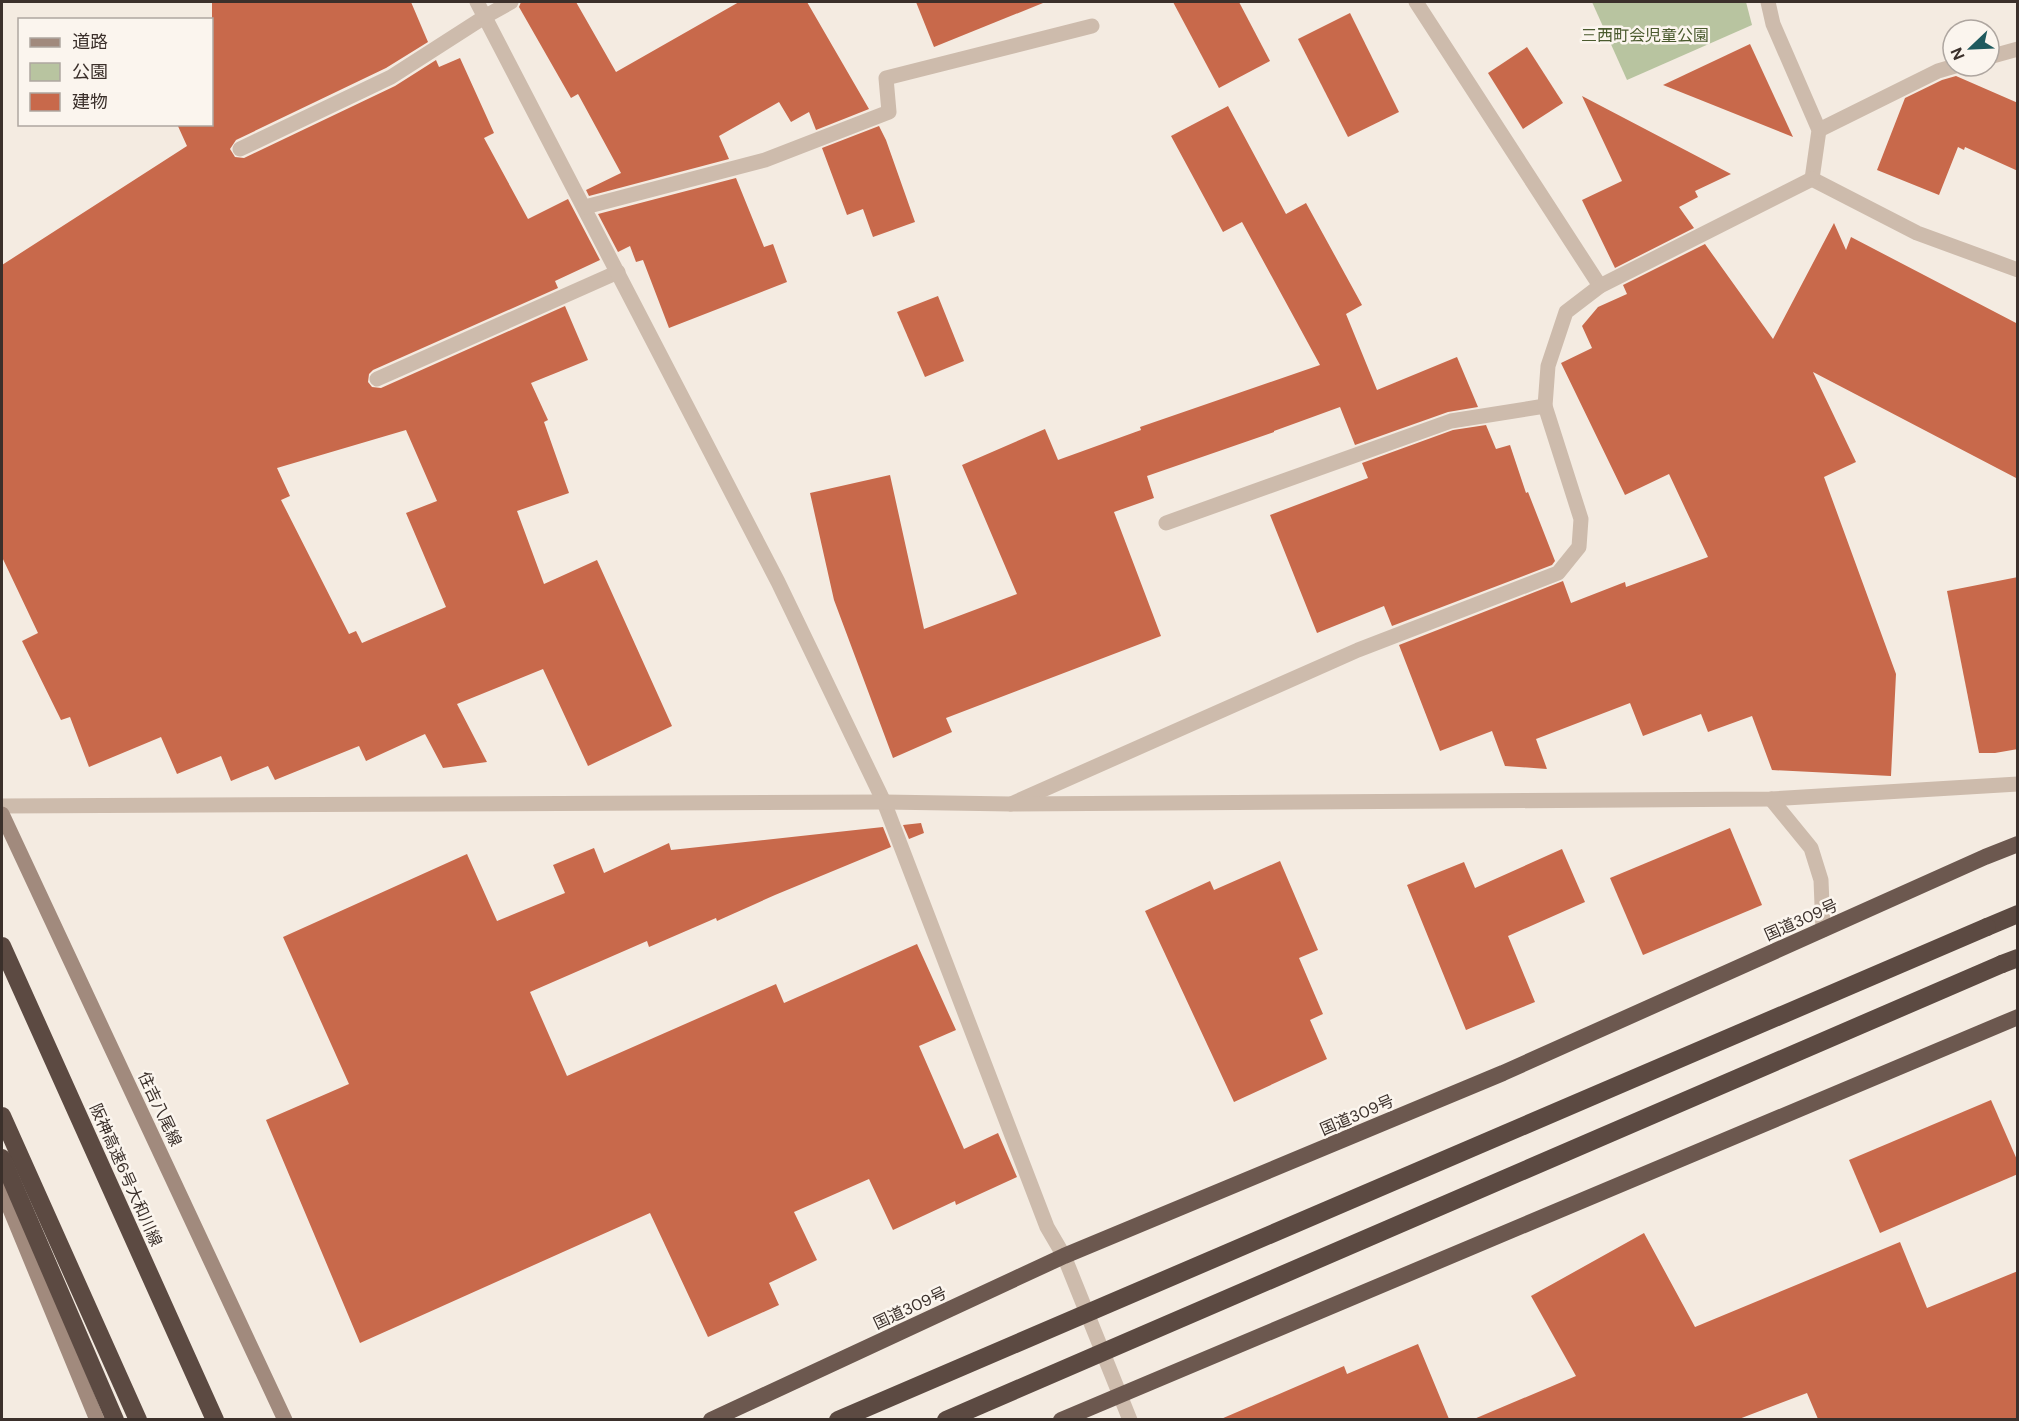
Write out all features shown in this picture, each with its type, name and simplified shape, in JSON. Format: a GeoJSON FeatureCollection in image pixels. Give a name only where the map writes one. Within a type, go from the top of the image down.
{"type":"FeatureCollection","features":[{"type":"Feature","properties":{"kind":"highway","name":"国道309号"},"geometry":{"type":"LineString","coordinates":[[711,1419],[1064,1256],[1503,1073],[2018,844]]}},
{"type":"Feature","properties":{"kind":"highway"},"geometry":{"type":"LineString","coordinates":[[838,1419],[2018,914]]}},
{"type":"Feature","properties":{"kind":"highway","name":"阪神高速6号大和川線"},"geometry":{"type":"LineString","coordinates":[[2,946],[215,1419]]}},
{"type":"Feature","properties":{"kind":"highway"},"geometry":{"type":"LineString","coordinates":[[946,1419],[2010,961]]}},
{"type":"Feature","properties":{"kind":"highway"},"geometry":{"type":"LineString","coordinates":[[1061,1419],[2018,1017]]}},
{"type":"Feature","properties":{"kind":"highway"},"geometry":{"type":"LineString","coordinates":[[2,1116],[138,1419]]}},
{"type":"Feature","properties":{"kind":"highway"},"geometry":{"type":"LineString","coordinates":[[2,1158],[115,1419]]}},
{"type":"Feature","properties":{"kind":"main road","name":"住吉八尾線"},"geometry":{"type":"LineString","coordinates":[[2,814],[285,1419]]}},
{"type":"Feature","properties":{"kind":"main road"},"geometry":{"type":"LineString","coordinates":[[2,1190],[97,1419]]}},
{"type":"Feature","properties":{"kind":"street"},"geometry":{"type":"LineString","coordinates":[[477,2],[778,582],[884,802],[1047,1227],[1064,1256],[1130,1419]]}},
{"type":"Feature","properties":{"kind":"street"},"geometry":{"type":"LineString","coordinates":[[240,149],[391,78],[511,2]]}},
{"type":"Feature","properties":{"kind":"street"},"geometry":{"type":"LineString","coordinates":[[1416,2],[1600,286]]}},
{"type":"Feature","properties":{"kind":"street"},"geometry":{"type":"LineString","coordinates":[[1768,2],[1773,24],[1819,130],[1812,179]]}},
{"type":"Feature","properties":{"kind":"street"},"geometry":{"type":"LineString","coordinates":[[585,207],[765,160],[889,112],[886,78],[1092,26]]}},
{"type":"Feature","properties":{"kind":"street"},"geometry":{"type":"LineString","coordinates":[[2001,54],[2018,49]]}},
{"type":"Feature","properties":{"kind":"street"},"geometry":{"type":"LineString","coordinates":[[1819,130],[1941,70]]}},
{"type":"Feature","properties":{"kind":"street"},"geometry":{"type":"LineString","coordinates":[[1011,804],[1358,650],[1558,573],[1579,548],[1581,519],[1545,406],[1548,366],[1566,312],[1600,286],[1812,179]]}},
{"type":"Feature","properties":{"kind":"street"},"geometry":{"type":"LineString","coordinates":[[1812,179],[1917,233],[2018,270]]}},
{"type":"Feature","properties":{"kind":"street"},"geometry":{"type":"LineString","coordinates":[[377,379],[618,272]]}},
{"type":"Feature","properties":{"kind":"street"},"geometry":{"type":"LineString","coordinates":[[1166,523],[1451,421],[1545,406]]}},
{"type":"Feature","properties":{"kind":"street"},"geometry":{"type":"LineString","coordinates":[[2,806],[884,802],[1011,804],[1771,799],[2018,784]]}},
{"type":"Feature","properties":{"kind":"street"},"geometry":{"type":"LineString","coordinates":[[1771,799],[1811,848],[1821,880],[1823,930]]}},
{"type":"Feature","properties":{"kind":"green space","name":"三西町会児童公園"},"geometry":{"type":"Polygon","coordinates":[[[1592,2],[1746,2],[1752,25],[1627,80],[1592,2]]]}},
{"type":"Feature","properties":{"kind":"building"},"geometry":{"type":"Polygon","coordinates":[[[212,2],[411,2],[428,42],[386,68],[236,140],[230,149],[235,157],[244,158],[395,86],[436,60],[439,67],[460,58],[494,133],[484,138],[528,219],[568,199],[600,260],[555,281],[558,288],[373,370],[369,374],[368,382],[372,387],[381,388],[565,306],[588,360],[531,383],[548,420],[544,422],[569,493],[517,511],[544,584],[597,560],[672,726],[588,766],[543,669],[457,704],[487,762],[443,768],[425,734],[366,761],[359,746],[275,780],[268,766],[231,781],[221,756],[177,774],[161,737],[89,767],[70,717],[61,720],[22,641],[38,633],[2,557],[2,265],[187,146],[178,126],[213,126],[212,2]],[[406,430],[277,468],[290,496],[281,500],[349,634],[356,631],[362,643],[446,607],[406,513],[437,501],[406,430]]]}},
{"type":"Feature","properties":{"kind":"building"},"geometry":{"type":"Polygon","coordinates":[[[521,2],[576,2],[616,72],[739,2],[807,2],[869,109],[816,130],[809,112],[791,122],[779,102],[719,136],[729,159],[589,196],[586,190],[621,173],[578,94],[571,98],[519,7],[521,2]]]}},
{"type":"Feature","properties":{"kind":"building"},"geometry":{"type":"Polygon","coordinates":[[[916,2],[1043,2],[1043,3],[934,47],[916,2]]]}},
{"type":"Feature","properties":{"kind":"building"},"geometry":{"type":"Polygon","coordinates":[[[1173,2],[1239,2],[1270,61],[1219,88],[1173,2]]]}},
{"type":"Feature","properties":{"kind":"building"},"geometry":{"type":"Polygon","coordinates":[[[1350,13],[1399,112],[1348,137],[1298,39],[1350,13]]]}},
{"type":"Feature","properties":{"kind":"building"},"geometry":{"type":"Polygon","coordinates":[[[1750,44],[1793,137],[1663,85],[1750,44]]]}},
{"type":"Feature","properties":{"kind":"building"},"geometry":{"type":"Polygon","coordinates":[[[1527,47],[1563,103],[1523,129],[1488,73],[1527,47]]]}},
{"type":"Feature","properties":{"kind":"building"},"geometry":{"type":"Polygon","coordinates":[[[1961,78],[2018,103],[2018,171],[1965,147],[1964,150],[1958,147],[1939,195],[1877,170],[1905,98],[1942,80],[1961,78]]]}},
{"type":"Feature","properties":{"kind":"building"},"geometry":{"type":"Polygon","coordinates":[[[1582,96],[1731,174],[1695,191],[1698,197],[1679,207],[1694,228],[1615,268],[1582,200],[1622,181],[1582,96]]]}},
{"type":"Feature","properties":{"kind":"building"},"geometry":{"type":"Polygon","coordinates":[[[1228,106],[1286,214],[1306,203],[1362,305],[1346,314],[1377,390],[1457,357],[1478,407],[1448,412],[1355,445],[1340,407],[1147,476],[1154,498],[1114,512],[1161,636],[946,718],[952,732],[893,758],[834,600],[810,493],[890,475],[924,629],[1017,594],[962,465],[1045,429],[1058,460],[1141,430],[1140,427],[1320,365],[1242,222],[1223,232],[1171,136],[1228,106]]]}},
{"type":"Feature","properties":{"kind":"building"},"geometry":{"type":"Polygon","coordinates":[[[879,126],[915,222],[873,237],[863,209],[847,215],[822,148],[879,126]]]}},
{"type":"Feature","properties":{"kind":"building"},"geometry":{"type":"Polygon","coordinates":[[[736,178],[764,247],[773,244],[787,282],[669,328],[643,260],[636,262],[630,246],[618,252],[598,214],[736,178]]]}},
{"type":"Feature","properties":{"kind":"building"},"geometry":{"type":"Polygon","coordinates":[[[1834,223],[1846,250],[1851,237],[2018,324],[2018,479],[1813,372],[1856,462],[1824,477],[1896,674],[1891,776],[1772,770],[1752,716],[1708,732],[1701,714],[1643,736],[1630,703],[1536,739],[1547,769],[1505,766],[1492,731],[1440,751],[1399,645],[1563,581],[1571,603],[1625,582],[1626,587],[1708,557],[1669,474],[1625,495],[1561,363],[1592,348],[1582,326],[1598,307],[1627,294],[1623,285],[1705,244],[1773,339],[1834,223]]]}},
{"type":"Feature","properties":{"kind":"building"},"geometry":{"type":"Polygon","coordinates":[[[938,296],[964,361],[925,377],[897,312],[938,296]]]}},
{"type":"Feature","properties":{"kind":"building"},"geometry":{"type":"Polygon","coordinates":[[[1486,425],[1496,449],[1510,445],[1526,493],[1528,492],[1555,561],[1552,565],[1392,626],[1384,606],[1317,633],[1270,515],[1368,478],[1362,463],[1453,430],[1486,425]]]}},
{"type":"Feature","properties":{"kind":"building"},"geometry":{"type":"Polygon","coordinates":[[[2018,577],[2018,749],[1979,753],[1947,591],[2018,577]]]}},
{"type":"Feature","properties":{"kind":"building"},"geometry":{"type":"Polygon","coordinates":[[[921,823],[924,833],[909,839],[903,825],[921,823]]]}},
{"type":"Feature","properties":{"kind":"building"},"geometry":{"type":"Polygon","coordinates":[[[883,827],[891,847],[717,921],[716,918],[649,947],[647,941],[530,992],[567,1076],[776,984],[784,1003],[917,944],[956,1030],[919,1046],[964,1149],[998,1133],[1017,1177],[956,1205],[955,1201],[893,1230],[869,1179],[794,1212],[817,1260],[769,1283],[779,1305],[708,1337],[650,1213],[360,1343],[266,1120],[349,1084],[283,937],[467,854],[497,921],[565,893],[553,865],[594,848],[604,873],[669,843],[671,850],[883,827]]]}},
{"type":"Feature","properties":{"kind":"building"},"geometry":{"type":"Polygon","coordinates":[[[1730,828],[1762,905],[1643,955],[1610,878],[1730,828]]]}},
{"type":"Feature","properties":{"kind":"building"},"geometry":{"type":"Polygon","coordinates":[[[1562,849],[1585,902],[1508,936],[1535,1002],[1466,1030],[1407,885],[1464,862],[1475,888],[1562,849]]]}},
{"type":"Feature","properties":{"kind":"building"},"geometry":{"type":"Polygon","coordinates":[[[1280,861],[1318,950],[1299,958],[1323,1014],[1310,1020],[1327,1059],[1234,1102],[1145,911],[1210,881],[1214,890],[1280,861]]]}},
{"type":"Feature","properties":{"kind":"building"},"geometry":{"type":"Polygon","coordinates":[[[1991,1100],[2018,1162],[2018,1174],[1880,1233],[1849,1160],[1991,1100]]]}},
{"type":"Feature","properties":{"kind":"building"},"geometry":{"type":"Polygon","coordinates":[[[1644,1233],[1695,1327],[1900,1242],[1927,1308],[2018,1271],[2018,1419],[1818,1419],[1807,1393],[1739,1419],[1474,1419],[1576,1376],[1531,1296],[1644,1233]]]}},
{"type":"Feature","properties":{"kind":"building"},"geometry":{"type":"Polygon","coordinates":[[[1418,1344],[1449,1419],[1221,1419],[1344,1366],[1347,1374],[1418,1344]]]}}]}
